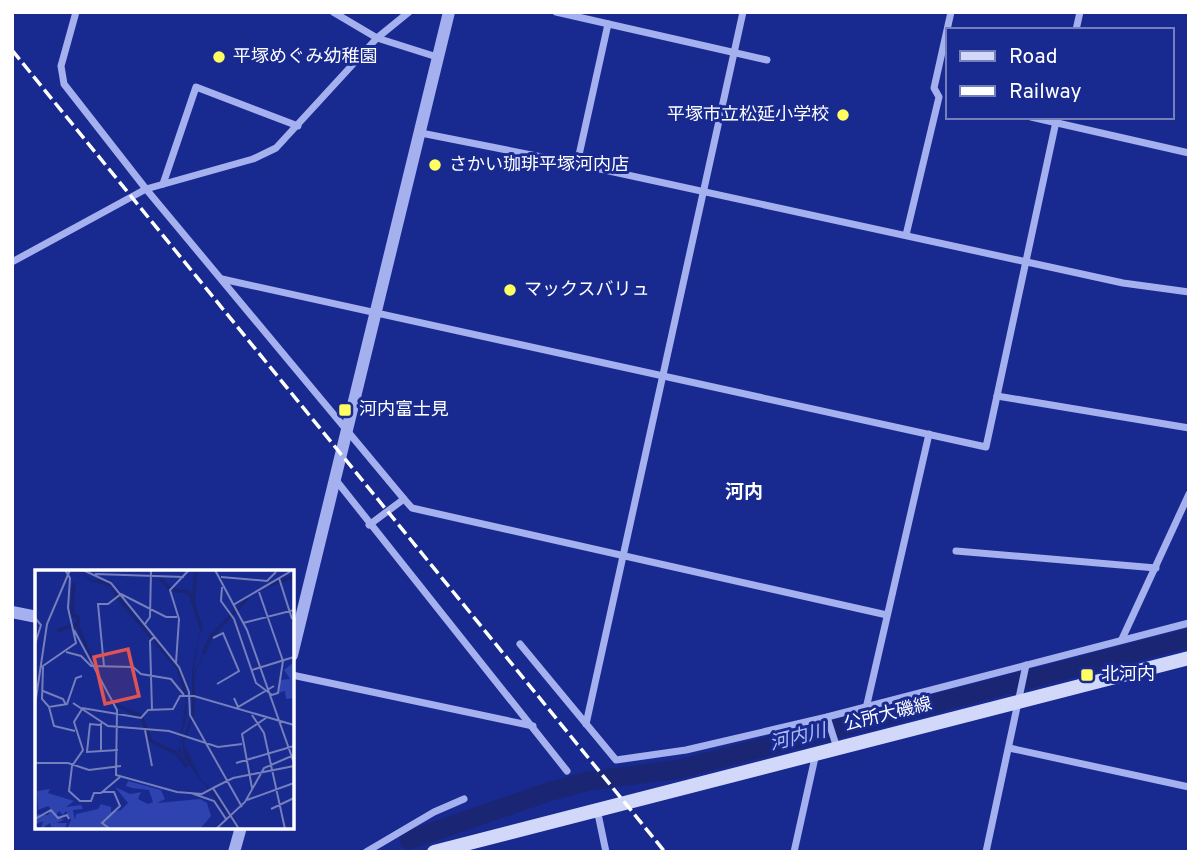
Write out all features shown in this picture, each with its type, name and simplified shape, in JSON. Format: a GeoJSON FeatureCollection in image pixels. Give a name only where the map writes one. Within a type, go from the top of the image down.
{"type":"FeatureCollection","features":[{"type":"Feature","properties":{"kind":"main road","name":"公所大磯線"},"geometry":{"type":"LineString","coordinates":[[434,852],[816,753],[836,744],[1019,697],[1189,658]]}},
{"type":"Feature","properties":{"kind":"street"},"geometry":{"type":"LineString","coordinates":[[76,12],[61,66],[64,84],[145,189],[412,509],[887,615]]}},
{"type":"Feature","properties":{"kind":"street"},"geometry":{"type":"LineString","coordinates":[[333,12],[377,38],[437,57]]}},
{"type":"Feature","properties":{"kind":"street"},"geometry":{"type":"LineString","coordinates":[[12,262],[145,189],[253,159],[276,148],[377,38],[409,12]]}},
{"type":"Feature","properties":{"kind":"street"},"geometry":{"type":"LineString","coordinates":[[294,647],[378,313],[449,12]]}},
{"type":"Feature","properties":{"kind":"street"},"geometry":{"type":"LineString","coordinates":[[556,12],[767,60]]}},
{"type":"Feature","properties":{"kind":"street"},"geometry":{"type":"LineString","coordinates":[[586,724],[743,12]]}},
{"type":"Feature","properties":{"kind":"street"},"geometry":{"type":"LineString","coordinates":[[577,164],[608,24]]}},
{"type":"Feature","properties":{"kind":"street"},"geometry":{"type":"LineString","coordinates":[[906,235],[943,98],[933,88],[946,33]]}},
{"type":"Feature","properties":{"kind":"street"},"geometry":{"type":"LineString","coordinates":[[163,184],[196,87],[298,126]]}},
{"type":"Feature","properties":{"kind":"street"},"geometry":{"type":"LineString","coordinates":[[222,279],[986,447],[1056,120],[1189,153]]}},
{"type":"Feature","properties":{"kind":"street"},"geometry":{"type":"LineString","coordinates":[[421,133],[704,191],[1124,283],[1189,292]]}},
{"type":"Feature","properties":{"kind":"street"},"geometry":{"type":"LineString","coordinates":[[997,396],[1189,428]]}},
{"type":"Feature","properties":{"kind":"street"},"geometry":{"type":"LineString","coordinates":[[867,704],[929,435]]}},
{"type":"Feature","properties":{"kind":"street"},"geometry":{"type":"LineString","coordinates":[[335,479],[567,771]]}},
{"type":"Feature","properties":{"kind":"street"},"geometry":{"type":"LineString","coordinates":[[1122,639],[1188,498]]}},
{"type":"Feature","properties":{"kind":"street"},"geometry":{"type":"LineString","coordinates":[[369,524],[404,499]]}},
{"type":"Feature","properties":{"kind":"street"},"geometry":{"type":"LineString","coordinates":[[956,551],[1156,568]]}},
{"type":"Feature","properties":{"kind":"street"},"geometry":{"type":"LineString","coordinates":[[12,612],[35,617]]}},
{"type":"Feature","properties":{"kind":"street"},"geometry":{"type":"LineString","coordinates":[[520,643],[616,760],[686,750],[827,717],[867,704],[1026,668],[1122,639],[1189,623]]}},
{"type":"Feature","properties":{"kind":"street"},"geometry":{"type":"LineString","coordinates":[[986,852],[1026,668]]}},
{"type":"Feature","properties":{"kind":"street"},"geometry":{"type":"LineString","coordinates":[[294,675],[533,726]]}},
{"type":"Feature","properties":{"kind":"street"},"geometry":{"type":"LineString","coordinates":[[827,717],[836,744]]}},
{"type":"Feature","properties":{"kind":"street"},"geometry":{"type":"LineString","coordinates":[[1009,748],[1189,787]]}},
{"type":"Feature","properties":{"kind":"street"},"geometry":{"type":"LineString","coordinates":[[794,852],[816,753]]}},
{"type":"Feature","properties":{"kind":"street"},"geometry":{"type":"LineString","coordinates":[[366,852],[434,812],[464,799]]}},
{"type":"Feature","properties":{"kind":"street"},"geometry":{"type":"LineString","coordinates":[[597,809],[606,852]]}},
{"type":"Feature","properties":{"kind":"street"},"geometry":{"type":"LineString","coordinates":[[234,852],[240,829]]}},
{"type":"Feature","properties":{"kind":"waterway","name":"河内川"},"geometry":{"type":"LineString","coordinates":[[409,840],[551,791],[589,781],[680,769],[1189,638]]}},
{"type":"Feature","properties":{"kind":"railway"},"geometry":{"type":"LineString","coordinates":[[12,50],[665,852]]}},
{"type":"Feature","properties":{"kind":"place","name":"平塚めぐみ幼稚園"},"geometry":{"type":"Point","coordinates":[219,57]}},
{"type":"Feature","properties":{"kind":"place","name":"平塚市立松延小学校"},"geometry":{"type":"Point","coordinates":[843,115]}},
{"type":"Feature","properties":{"kind":"place","name":"さかい珈琲平塚河内店"},"geometry":{"type":"Point","coordinates":[435,165]}},
{"type":"Feature","properties":{"kind":"place","name":"マックスバリュ"},"geometry":{"type":"Point","coordinates":[510,290]}},
{"type":"Feature","properties":{"kind":"place","name":"河内富士見"},"geometry":{"type":"Point","coordinates":[345,410]}},
{"type":"Feature","properties":{"kind":"place","name":"北河内"},"geometry":{"type":"Point","coordinates":[1087,675]}},
{"type":"Feature","properties":{"kind":"district","name":"河内"},"geometry":{"type":"Point","coordinates":[744,493]}}]}
